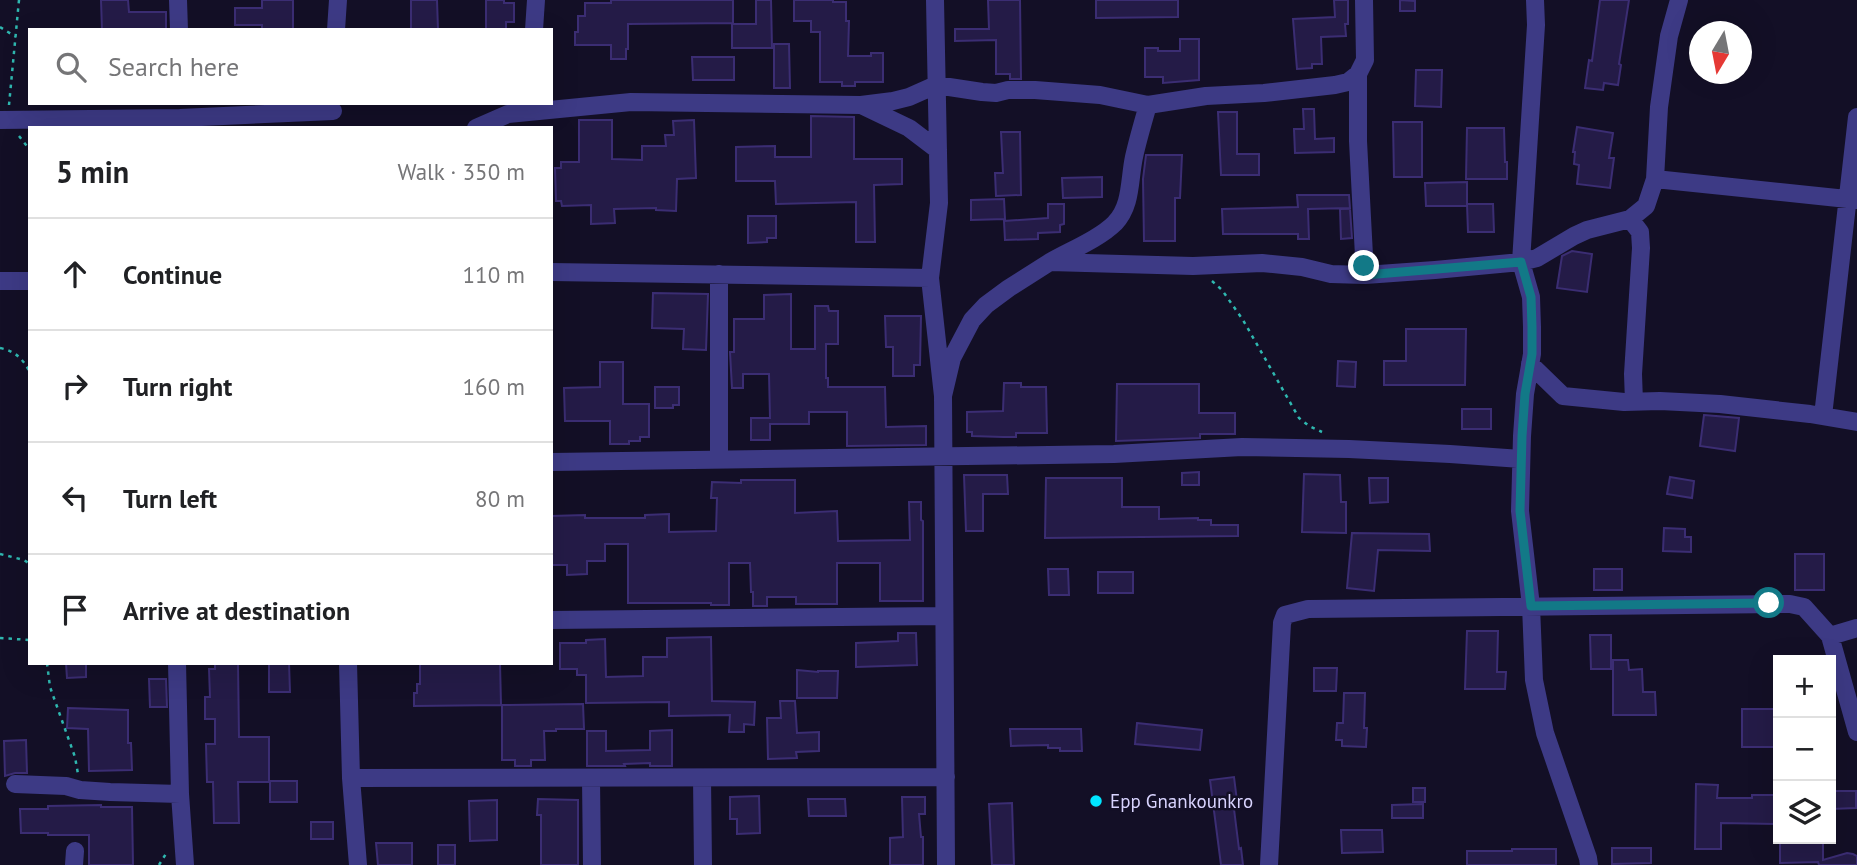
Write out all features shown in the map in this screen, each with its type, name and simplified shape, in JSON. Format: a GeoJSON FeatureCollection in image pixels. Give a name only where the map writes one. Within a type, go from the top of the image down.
{"type":"FeatureCollection","features":[{"type":"Feature","properties":{"kind":"street"},"geometry":{"type":"LineString","coordinates":[[178,0],[179,28]]}},
{"type":"Feature","properties":{"kind":"street"},"geometry":{"type":"LineString","coordinates":[[336,28],[338,0]]}},
{"type":"Feature","properties":{"kind":"street"},"geometry":{"type":"LineString","coordinates":[[534,28],[536,0]]}},
{"type":"Feature","properties":{"kind":"street"},"geometry":{"type":"LineString","coordinates":[[935,0],[939,204],[930,278],[943,396],[946,865]]}},
{"type":"Feature","properties":{"kind":"street"},"geometry":{"type":"LineString","coordinates":[[481,126],[508,114],[532,108],[631,102],[861,105],[909,97],[936,85],[996,93],[1022,90],[1100,95],[1148,105],[1206,96],[1335,85],[1348,82],[1358,74],[1365,60],[1364,0]]}},
{"type":"Feature","properties":{"kind":"street"},"geometry":{"type":"LineString","coordinates":[[1535,0],[1536,25],[1521,262],[1531,297],[1532,327],[1525,394],[1520,511],[1531,606],[1534,680],[1545,733],[1589,865]]}},
{"type":"Feature","properties":{"kind":"street"},"geometry":{"type":"LineString","coordinates":[[1050,262],[1193,266],[1262,263],[1302,267],[1331,274],[1365,275],[1521,262],[1537,258],[1587,230],[1630,219],[1646,205],[1655,179],[1659,107],[1669,36],[1679,0]]}},
{"type":"Feature","properties":{"kind":"street"},"geometry":{"type":"LineString","coordinates":[[1358,74],[1358,141],[1365,275]]}},
{"type":"Feature","properties":{"kind":"street"},"geometry":{"type":"LineString","coordinates":[[861,105],[909,128],[938,150]]}},
{"type":"Feature","properties":{"kind":"street"},"geometry":{"type":"LineString","coordinates":[[943,396],[953,358],[972,320],[1001,294],[1115,223],[1131,186],[1133,160],[1148,105]]}},
{"type":"Feature","properties":{"kind":"street"},"geometry":{"type":"LineString","coordinates":[[4,120],[105,118],[180,111],[333,114]]}},
{"type":"Feature","properties":{"kind":"street"},"geometry":{"type":"LineString","coordinates":[[1822,416],[1852,199],[1857,117]]}},
{"type":"Feature","properties":{"kind":"street"},"geometry":{"type":"LineString","coordinates":[[1655,179],[1852,199]]}},
{"type":"Feature","properties":{"kind":"street"},"geometry":{"type":"LineString","coordinates":[[1630,219],[1640,232],[1642,248],[1633,374],[1634,402]]}},
{"type":"Feature","properties":{"kind":"street"},"geometry":{"type":"LineString","coordinates":[[553,272],[930,278]]}},
{"type":"Feature","properties":{"kind":"street"},"geometry":{"type":"LineString","coordinates":[[719,274],[719,459]]}},
{"type":"Feature","properties":{"kind":"street"},"geometry":{"type":"LineString","coordinates":[[0,281],[28,281]]}},
{"type":"Feature","properties":{"kind":"street"},"geometry":{"type":"LineString","coordinates":[[1530,365],[1563,396],[1634,402],[1720,404],[1857,422]]}},
{"type":"Feature","properties":{"kind":"street"},"geometry":{"type":"LineString","coordinates":[[553,461],[1114,454],[1242,447],[1361,450],[1521,459]]}},
{"type":"Feature","properties":{"kind":"street"},"geometry":{"type":"LineString","coordinates":[[1269,865],[1282,622],[1285,615],[1307,609],[1790,604],[1804,607],[1830,636],[1857,732]]}},
{"type":"Feature","properties":{"kind":"street"},"geometry":{"type":"LineString","coordinates":[[553,620],[944,616]]}},
{"type":"Feature","properties":{"kind":"street"},"geometry":{"type":"LineString","coordinates":[[1830,636],[1857,628]]}},
{"type":"Feature","properties":{"kind":"street"},"geometry":{"type":"LineString","coordinates":[[177,665],[180,794],[185,865]]}},
{"type":"Feature","properties":{"kind":"street"},"geometry":{"type":"LineString","coordinates":[[348,665],[351,778],[358,865]]}},
{"type":"Feature","properties":{"kind":"street"},"geometry":{"type":"LineString","coordinates":[[351,778],[946,777]]}},
{"type":"Feature","properties":{"kind":"street"},"geometry":{"type":"LineString","coordinates":[[702,778],[703,865]]}},
{"type":"Feature","properties":{"kind":"street"},"geometry":{"type":"LineString","coordinates":[[591,779],[592,865]]}},
{"type":"Feature","properties":{"kind":"street"},"geometry":{"type":"LineString","coordinates":[[15,784],[180,794]]}},
{"type":"Feature","properties":{"kind":"path"},"geometry":{"type":"LineString","coordinates":[[4,120],[19,0]]}},
{"type":"Feature","properties":{"kind":"path"},"geometry":{"type":"LineString","coordinates":[[0,27],[16,37]]}},
{"type":"Feature","properties":{"kind":"path"},"geometry":{"type":"LineString","coordinates":[[1193,266],[1222,290],[1243,320],[1299,418],[1325,433]]}},
{"type":"Feature","properties":{"kind":"path"},"geometry":{"type":"LineString","coordinates":[[0,348],[11,350],[23,359],[28,368]]}},
{"type":"Feature","properties":{"kind":"path"},"geometry":{"type":"LineString","coordinates":[[0,554],[28,563]]}},
{"type":"Feature","properties":{"kind":"path"},"geometry":{"type":"LineString","coordinates":[[0,638],[28,640]]}},
{"type":"Feature","properties":{"kind":"path"},"geometry":{"type":"LineString","coordinates":[[47,665],[50,687],[75,757],[80,790]]}},
{"type":"Feature","properties":{"kind":"building"},"geometry":{"type":"Polygon","coordinates":[[[101,0],[128,0],[129,12],[166,12],[166,28],[102,28],[101,0]]]}},
{"type":"Feature","properties":{"kind":"building"},"geometry":{"type":"Polygon","coordinates":[[[262,0],[293,0],[293,28],[235,25],[235,8],[262,8],[262,0]]]}},
{"type":"Feature","properties":{"kind":"building"},"geometry":{"type":"Polygon","coordinates":[[[411,0],[437,0],[438,28],[411,28],[411,0]]]}},
{"type":"Feature","properties":{"kind":"building"},"geometry":{"type":"Polygon","coordinates":[[[486,0],[514,3],[514,22],[506,22],[506,28],[486,28],[486,0]]]}},
{"type":"Feature","properties":{"kind":"building"},"geometry":{"type":"Polygon","coordinates":[[[611,0],[733,0],[733,23],[628,24],[626,59],[611,59],[611,45],[575,45],[575,32],[578,32],[578,16],[585,16],[585,3],[611,3],[611,0]]]}},
{"type":"Feature","properties":{"kind":"building"},"geometry":{"type":"Polygon","coordinates":[[[756,0],[771,0],[772,48],[732,48],[732,24],[756,24],[756,0]]]}},
{"type":"Feature","properties":{"kind":"building"},"geometry":{"type":"Polygon","coordinates":[[[794,0],[846,2],[846,21],[849,21],[848,56],[883,53],[883,82],[855,82],[855,86],[842,86],[842,82],[820,82],[820,32],[811,32],[811,21],[794,21],[794,0]]]}},
{"type":"Feature","properties":{"kind":"building"},"geometry":{"type":"Polygon","coordinates":[[[988,0],[1020,0],[1021,79],[1010,79],[1010,74],[996,74],[996,40],[955,41],[955,29],[989,29],[988,0]]]}},
{"type":"Feature","properties":{"kind":"building"},"geometry":{"type":"Polygon","coordinates":[[[1096,0],[1178,0],[1178,17],[1096,18],[1096,0]]]}},
{"type":"Feature","properties":{"kind":"building"},"geometry":{"type":"Polygon","coordinates":[[[1334,0],[1348,0],[1346,36],[1321,37],[1322,64],[1297,69],[1293,19],[1335,17],[1334,0]]]}},
{"type":"Feature","properties":{"kind":"building"},"geometry":{"type":"Polygon","coordinates":[[[1400,0],[1415,1],[1415,11],[1400,11],[1400,0]]]}},
{"type":"Feature","properties":{"kind":"building"},"geometry":{"type":"Polygon","coordinates":[[[1600,0],[1629,0],[1618,85],[1604,83],[1603,90],[1585,88],[1589,60],[1592,61],[1600,0]]]}},
{"type":"Feature","properties":{"kind":"building"},"geometry":{"type":"Polygon","coordinates":[[[1180,39],[1199,39],[1199,80],[1163,83],[1163,77],[1145,77],[1145,48],[1180,51],[1180,39]]]}},
{"type":"Feature","properties":{"kind":"building"},"geometry":{"type":"Polygon","coordinates":[[[774,44],[789,44],[790,88],[774,88],[774,44]]]}},
{"type":"Feature","properties":{"kind":"building"},"geometry":{"type":"Polygon","coordinates":[[[692,57],[734,57],[734,80],[693,80],[692,57]]]}},
{"type":"Feature","properties":{"kind":"building"},"geometry":{"type":"Polygon","coordinates":[[[1416,70],[1442,70],[1441,107],[1415,106],[1416,70]]]}},
{"type":"Feature","properties":{"kind":"building"},"geometry":{"type":"Polygon","coordinates":[[[1303,109],[1314,109],[1315,139],[1334,138],[1334,152],[1295,153],[1294,129],[1304,129],[1303,109]]]}},
{"type":"Feature","properties":{"kind":"building"},"geometry":{"type":"Polygon","coordinates":[[[1218,112],[1237,112],[1237,154],[1259,154],[1259,175],[1221,175],[1218,112]]]}},
{"type":"Feature","properties":{"kind":"building"},"geometry":{"type":"Polygon","coordinates":[[[811,116],[854,117],[854,159],[902,159],[902,184],[874,185],[875,242],[856,242],[856,202],[776,204],[775,181],[736,181],[736,147],[775,146],[775,157],[811,157],[811,116]]]}},
{"type":"Feature","properties":{"kind":"building"},"geometry":{"type":"Polygon","coordinates":[[[579,120],[612,120],[612,159],[642,160],[642,146],[666,146],[665,135],[674,135],[673,121],[694,120],[696,178],[677,179],[676,211],[656,208],[614,209],[615,223],[591,224],[591,205],[562,206],[561,201],[556,201],[555,168],[561,168],[561,162],[579,162],[579,120]]]}},
{"type":"Feature","properties":{"kind":"building"},"geometry":{"type":"Polygon","coordinates":[[[1393,122],[1422,122],[1422,177],[1394,177],[1393,122]]]}},
{"type":"Feature","properties":{"kind":"building"},"geometry":{"type":"Polygon","coordinates":[[[1577,127],[1613,133],[1609,158],[1614,158],[1610,188],[1577,184],[1579,165],[1574,164],[1573,152],[1577,127]]]}},
{"type":"Feature","properties":{"kind":"building"},"geometry":{"type":"Polygon","coordinates":[[[1467,128],[1504,128],[1507,179],[1466,179],[1467,128]]]}},
{"type":"Feature","properties":{"kind":"building"},"geometry":{"type":"Polygon","coordinates":[[[1001,132],[1020,132],[1021,195],[996,196],[995,173],[1003,173],[1001,132]]]}},
{"type":"Feature","properties":{"kind":"building"},"geometry":{"type":"Polygon","coordinates":[[[1146,155],[1182,155],[1180,198],[1175,198],[1175,241],[1144,241],[1143,179],[1146,155]]]}},
{"type":"Feature","properties":{"kind":"building"},"geometry":{"type":"Polygon","coordinates":[[[1102,177],[1102,197],[1063,198],[1062,178],[1102,177]]]}},
{"type":"Feature","properties":{"kind":"building"},"geometry":{"type":"Polygon","coordinates":[[[1467,182],[1467,206],[1426,206],[1425,183],[1467,182]]]}},
{"type":"Feature","properties":{"kind":"building"},"geometry":{"type":"Polygon","coordinates":[[[1297,195],[1349,195],[1350,208],[1308,209],[1309,239],[1298,239],[1298,234],[1223,234],[1222,209],[1298,207],[1297,195]]]}},
{"type":"Feature","properties":{"kind":"building"},"geometry":{"type":"Polygon","coordinates":[[[1004,199],[1005,219],[971,220],[971,200],[1004,199]]]}},
{"type":"Feature","properties":{"kind":"building"},"geometry":{"type":"Polygon","coordinates":[[[1048,204],[1064,204],[1064,224],[1060,225],[1060,232],[1038,233],[1038,239],[1005,240],[1004,221],[1048,218],[1048,204]]]}},
{"type":"Feature","properties":{"kind":"building"},"geometry":{"type":"Polygon","coordinates":[[[1467,204],[1493,204],[1494,232],[1468,232],[1467,204]]]}},
{"type":"Feature","properties":{"kind":"building"},"geometry":{"type":"Polygon","coordinates":[[[1340,209],[1350,209],[1352,238],[1341,239],[1340,209]]]}},
{"type":"Feature","properties":{"kind":"building"},"geometry":{"type":"Polygon","coordinates":[[[748,216],[776,216],[776,238],[767,238],[767,242],[748,243],[748,216]]]}},
{"type":"Feature","properties":{"kind":"building"},"geometry":{"type":"Polygon","coordinates":[[[1572,251],[1592,254],[1587,292],[1557,288],[1562,256],[1572,251]]]}},
{"type":"Feature","properties":{"kind":"building"},"geometry":{"type":"Polygon","coordinates":[[[653,293],[708,294],[706,350],[683,349],[684,329],[652,328],[653,293]]]}},
{"type":"Feature","properties":{"kind":"building"},"geometry":{"type":"Polygon","coordinates":[[[791,294],[791,349],[815,349],[815,306],[828,306],[829,311],[838,311],[838,344],[826,344],[828,387],[885,387],[886,427],[926,426],[926,445],[847,446],[847,412],[809,412],[809,424],[770,424],[770,440],[751,440],[751,418],[770,418],[769,374],[743,374],[743,388],[732,388],[730,352],[734,352],[734,319],[764,319],[764,295],[791,294]]]}},
{"type":"Feature","properties":{"kind":"building"},"geometry":{"type":"Polygon","coordinates":[[[885,316],[921,316],[920,365],[914,365],[914,376],[893,376],[893,347],[886,347],[885,316]]]}},
{"type":"Feature","properties":{"kind":"building"},"geometry":{"type":"Polygon","coordinates":[[[1406,329],[1466,329],[1465,385],[1384,385],[1384,361],[1406,361],[1406,329]]]}},
{"type":"Feature","properties":{"kind":"building"},"geometry":{"type":"Polygon","coordinates":[[[1338,361],[1356,362],[1355,387],[1337,386],[1338,361]]]}},
{"type":"Feature","properties":{"kind":"building"},"geometry":{"type":"Polygon","coordinates":[[[600,362],[623,362],[623,404],[649,404],[649,437],[640,437],[640,441],[629,441],[629,444],[610,444],[610,421],[565,421],[564,388],[600,387],[600,362]]]}},
{"type":"Feature","properties":{"kind":"building"},"geometry":{"type":"Polygon","coordinates":[[[1004,383],[1021,383],[1021,387],[1046,387],[1047,433],[1016,433],[1016,437],[1003,437],[972,436],[972,432],[967,432],[967,412],[1003,411],[1004,383]]]}},
{"type":"Feature","properties":{"kind":"building"},"geometry":{"type":"Polygon","coordinates":[[[1117,384],[1199,384],[1199,413],[1235,413],[1235,434],[1116,441],[1117,384]]]}},
{"type":"Feature","properties":{"kind":"building"},"geometry":{"type":"Polygon","coordinates":[[[655,387],[679,387],[679,405],[673,405],[673,408],[655,408],[655,387]]]}},
{"type":"Feature","properties":{"kind":"building"},"geometry":{"type":"Polygon","coordinates":[[[1462,409],[1491,409],[1491,429],[1462,429],[1462,409]]]}},
{"type":"Feature","properties":{"kind":"building"},"geometry":{"type":"Polygon","coordinates":[[[1704,415],[1739,418],[1735,451],[1700,446],[1704,415]]]}},
{"type":"Feature","properties":{"kind":"building"},"geometry":{"type":"Polygon","coordinates":[[[1199,472],[1199,485],[1182,485],[1182,473],[1199,472]]]}},
{"type":"Feature","properties":{"kind":"building"},"geometry":{"type":"Polygon","coordinates":[[[1304,474],[1340,475],[1341,502],[1346,502],[1346,533],[1302,532],[1304,474]]]}},
{"type":"Feature","properties":{"kind":"building"},"geometry":{"type":"Polygon","coordinates":[[[964,475],[1007,475],[1008,494],[983,494],[983,531],[966,531],[964,475]]]}},
{"type":"Feature","properties":{"kind":"building"},"geometry":{"type":"Polygon","coordinates":[[[1670,477],[1694,481],[1692,498],[1667,494],[1670,477]]]}},
{"type":"Feature","properties":{"kind":"building"},"geometry":{"type":"Polygon","coordinates":[[[1046,478],[1122,478],[1122,507],[1159,507],[1159,519],[1198,518],[1211,520],[1211,525],[1238,525],[1238,536],[1045,538],[1046,478]]]}},
{"type":"Feature","properties":{"kind":"building"},"geometry":{"type":"Polygon","coordinates":[[[1369,478],[1388,478],[1388,502],[1370,503],[1369,478]]]}},
{"type":"Feature","properties":{"kind":"building"},"geometry":{"type":"Polygon","coordinates":[[[741,480],[795,480],[795,513],[837,511],[838,541],[910,540],[909,502],[921,502],[923,601],[880,601],[880,563],[837,563],[837,604],[796,604],[796,597],[767,597],[767,606],[753,606],[750,563],[729,563],[729,605],[628,603],[628,544],[605,544],[605,561],[587,561],[587,574],[567,575],[567,565],[553,565],[553,516],[645,518],[645,515],[669,514],[669,532],[716,531],[717,498],[711,498],[712,482],[741,483],[741,480]]]}},
{"type":"Feature","properties":{"kind":"building"},"geometry":{"type":"Polygon","coordinates":[[[1664,528],[1685,529],[1685,537],[1691,537],[1691,552],[1663,551],[1664,528]]]}},
{"type":"Feature","properties":{"kind":"building"},"geometry":{"type":"Polygon","coordinates":[[[1352,533],[1429,534],[1430,551],[1378,550],[1374,591],[1347,588],[1352,533]]]}},
{"type":"Feature","properties":{"kind":"building"},"geometry":{"type":"Polygon","coordinates":[[[1795,554],[1824,554],[1824,590],[1795,590],[1795,554]]]}},
{"type":"Feature","properties":{"kind":"building"},"geometry":{"type":"Polygon","coordinates":[[[1048,569],[1068,569],[1069,595],[1049,595],[1048,569]]]}},
{"type":"Feature","properties":{"kind":"building"},"geometry":{"type":"Polygon","coordinates":[[[1594,569],[1622,569],[1622,590],[1594,590],[1594,569]]]}},
{"type":"Feature","properties":{"kind":"building"},"geometry":{"type":"Polygon","coordinates":[[[1098,572],[1133,572],[1133,593],[1098,593],[1098,572]]]}},
{"type":"Feature","properties":{"kind":"building"},"geometry":{"type":"Polygon","coordinates":[[[1467,631],[1498,631],[1497,672],[1506,672],[1505,689],[1465,689],[1467,631]]]}},
{"type":"Feature","properties":{"kind":"building"},"geometry":{"type":"Polygon","coordinates":[[[898,633],[916,633],[917,665],[856,667],[856,643],[898,641],[898,633]]]}},
{"type":"Feature","properties":{"kind":"building"},"geometry":{"type":"Polygon","coordinates":[[[1590,635],[1611,635],[1611,669],[1591,669],[1590,635]]]}},
{"type":"Feature","properties":{"kind":"building"},"geometry":{"type":"Polygon","coordinates":[[[711,637],[712,701],[755,702],[754,725],[744,724],[744,732],[729,732],[730,715],[669,716],[669,702],[586,703],[586,675],[577,675],[577,669],[560,669],[560,643],[586,643],[586,640],[605,639],[606,677],[643,676],[643,657],[667,657],[667,638],[711,637]]]}},
{"type":"Feature","properties":{"kind":"building"},"geometry":{"type":"Polygon","coordinates":[[[1613,660],[1628,660],[1629,670],[1642,669],[1643,692],[1655,692],[1656,715],[1613,715],[1613,660]]]}},
{"type":"Feature","properties":{"kind":"building"},"geometry":{"type":"Polygon","coordinates":[[[66,665],[86,665],[86,677],[67,678],[66,665]]]}},
{"type":"Feature","properties":{"kind":"building"},"geometry":{"type":"Polygon","coordinates":[[[215,665],[238,665],[239,737],[269,737],[269,782],[238,782],[239,823],[214,823],[213,782],[207,782],[206,744],[215,744],[215,719],[205,719],[205,697],[210,697],[209,669],[215,669],[215,665]]]}},
{"type":"Feature","properties":{"kind":"building"},"geometry":{"type":"Polygon","coordinates":[[[269,665],[289,665],[290,692],[269,692],[269,665]]]}},
{"type":"Feature","properties":{"kind":"building"},"geometry":{"type":"Polygon","coordinates":[[[420,665],[500,665],[501,705],[414,706],[414,693],[417,693],[417,684],[420,684],[420,665]]]}},
{"type":"Feature","properties":{"kind":"building"},"geometry":{"type":"Polygon","coordinates":[[[1314,668],[1337,668],[1336,691],[1314,691],[1314,668]]]}},
{"type":"Feature","properties":{"kind":"building"},"geometry":{"type":"Polygon","coordinates":[[[797,670],[838,671],[837,698],[797,698],[797,670]]]}},
{"type":"Feature","properties":{"kind":"building"},"geometry":{"type":"Polygon","coordinates":[[[149,679],[166,679],[167,707],[150,707],[149,679]]]}},
{"type":"Feature","properties":{"kind":"building"},"geometry":{"type":"Polygon","coordinates":[[[1344,693],[1365,693],[1366,747],[1342,746],[1342,740],[1336,740],[1337,723],[1343,723],[1344,693]]]}},
{"type":"Feature","properties":{"kind":"building"},"geometry":{"type":"Polygon","coordinates":[[[780,701],[795,701],[797,733],[819,732],[819,751],[796,752],[797,758],[768,759],[767,718],[781,718],[780,701]]]}},
{"type":"Feature","properties":{"kind":"building"},"geometry":{"type":"Polygon","coordinates":[[[583,704],[584,729],[544,731],[545,760],[531,760],[531,766],[515,766],[515,760],[502,760],[502,705],[583,704]]]}},
{"type":"Feature","properties":{"kind":"building"},"geometry":{"type":"Polygon","coordinates":[[[68,708],[128,710],[128,743],[131,743],[132,770],[89,771],[88,729],[67,728],[68,708]]]}},
{"type":"Feature","properties":{"kind":"building"},"geometry":{"type":"Polygon","coordinates":[[[1742,709],[1773,709],[1773,747],[1742,747],[1742,709]]]}},
{"type":"Feature","properties":{"kind":"building"},"geometry":{"type":"Polygon","coordinates":[[[1137,723],[1202,730],[1200,750],[1135,744],[1137,723]]]}},
{"type":"Feature","properties":{"kind":"building"},"geometry":{"type":"Polygon","coordinates":[[[1010,729],[1081,729],[1082,751],[1060,751],[1060,748],[1048,748],[1048,745],[1011,746],[1010,729]]]}},
{"type":"Feature","properties":{"kind":"building"},"geometry":{"type":"Polygon","coordinates":[[[672,730],[672,766],[650,766],[650,763],[587,766],[587,731],[606,731],[606,751],[650,750],[650,731],[672,730]]]}},
{"type":"Feature","properties":{"kind":"building"},"geometry":{"type":"Polygon","coordinates":[[[26,740],[27,773],[5,776],[4,741],[26,740]]]}},
{"type":"Feature","properties":{"kind":"building"},"geometry":{"type":"Polygon","coordinates":[[[1234,777],[1238,809],[1234,809],[1243,865],[1221,865],[1210,780],[1234,777]]]}},
{"type":"Feature","properties":{"kind":"building"},"geometry":{"type":"Polygon","coordinates":[[[270,781],[297,781],[297,802],[270,802],[270,781]]]}},
{"type":"Feature","properties":{"kind":"building"},"geometry":{"type":"Polygon","coordinates":[[[1696,784],[1718,785],[1717,798],[1773,795],[1773,824],[1721,823],[1721,849],[1695,849],[1696,784]]]}},
{"type":"Feature","properties":{"kind":"building"},"geometry":{"type":"Polygon","coordinates":[[[1413,788],[1425,788],[1425,802],[1413,802],[1413,788]]]}},
{"type":"Feature","properties":{"kind":"building"},"geometry":{"type":"Polygon","coordinates":[[[1836,791],[1856,791],[1856,808],[1836,809],[1836,791]]]}},
{"type":"Feature","properties":{"kind":"building"},"geometry":{"type":"Polygon","coordinates":[[[759,796],[760,833],[737,834],[737,819],[730,819],[730,797],[759,796]]]}},
{"type":"Feature","properties":{"kind":"building"},"geometry":{"type":"Polygon","coordinates":[[[902,797],[925,797],[925,814],[919,814],[923,837],[923,865],[890,865],[890,838],[903,837],[902,797]]]}},
{"type":"Feature","properties":{"kind":"building"},"geometry":{"type":"Polygon","coordinates":[[[538,799],[578,800],[578,865],[541,865],[541,815],[537,815],[538,799]]]}},
{"type":"Feature","properties":{"kind":"building"},"geometry":{"type":"Polygon","coordinates":[[[808,799],[845,799],[846,816],[809,816],[808,799]]]}},
{"type":"Feature","properties":{"kind":"building"},"geometry":{"type":"Polygon","coordinates":[[[497,800],[497,840],[470,841],[469,801],[497,800]]]}},
{"type":"Feature","properties":{"kind":"building"},"geometry":{"type":"Polygon","coordinates":[[[1012,803],[1014,865],[992,865],[989,804],[1012,803]]]}},
{"type":"Feature","properties":{"kind":"building"},"geometry":{"type":"Polygon","coordinates":[[[1423,804],[1423,818],[1392,818],[1392,805],[1423,804]]]}},
{"type":"Feature","properties":{"kind":"building"},"geometry":{"type":"Polygon","coordinates":[[[101,805],[132,807],[133,865],[89,865],[89,835],[21,833],[20,809],[101,805]]]}},
{"type":"Feature","properties":{"kind":"building"},"geometry":{"type":"Polygon","coordinates":[[[311,822],[333,822],[333,839],[311,839],[311,822]]]}},
{"type":"Feature","properties":{"kind":"building"},"geometry":{"type":"Polygon","coordinates":[[[1341,830],[1382,830],[1383,852],[1342,853],[1341,830]]]}},
{"type":"Feature","properties":{"kind":"building"},"geometry":{"type":"Polygon","coordinates":[[[376,843],[412,843],[412,865],[378,865],[376,843]]]}},
{"type":"Feature","properties":{"kind":"building"},"geometry":{"type":"Polygon","coordinates":[[[1780,844],[1823,844],[1823,860],[1847,853],[1857,856],[1857,865],[1780,863],[1780,844]]]}},
{"type":"Feature","properties":{"kind":"building"},"geometry":{"type":"Polygon","coordinates":[[[438,845],[455,845],[455,865],[438,865],[438,845]]]}},
{"type":"Feature","properties":{"kind":"building"},"geometry":{"type":"Polygon","coordinates":[[[1612,848],[1651,848],[1651,863],[1612,864],[1612,848]]]}},
{"type":"Feature","properties":{"kind":"building"},"geometry":{"type":"Polygon","coordinates":[[[1556,849],[1556,865],[1467,865],[1467,851],[1556,849]]]}},
{"type":"Feature","properties":{"kind":"place","name":"Epp Gnankounkro"},"geometry":{"type":"Point","coordinates":[1096,801]}},
{"type":"Feature","properties":{"kind":"route"},"geometry":{"type":"LineString","coordinates":[[1364,266],[1365,275],[1521,262],[1531,297],[1532,327],[1532,354],[1525,394],[1522,436],[1520,511],[1531,606],[1769,603]]}}]}
